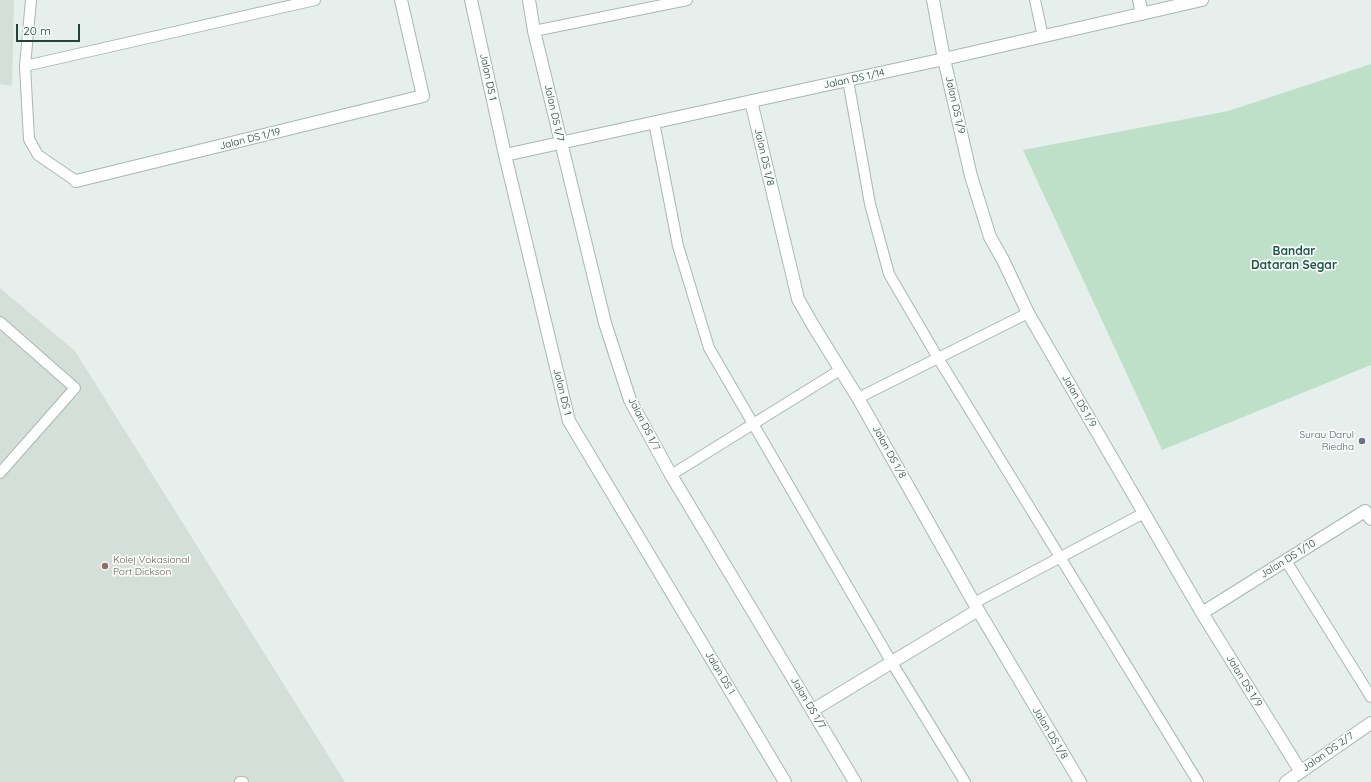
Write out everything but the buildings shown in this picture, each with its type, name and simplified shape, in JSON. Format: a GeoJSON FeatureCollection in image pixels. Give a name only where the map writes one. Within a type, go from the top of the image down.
{"type":"FeatureCollection","features":[{"type":"Feature","properties":{"kind":"street","name":"Jalan DS 1/19"},"geometry":{"type":"LineString","coordinates":[[76,181],[423,96],[401,0]]}},
{"type":"Feature","properties":{"kind":"street","name":"Jalan DS 1"},"geometry":{"type":"LineString","coordinates":[[471,0],[504,155],[569,421],[785,782]]}},
{"type":"Feature","properties":{"kind":"street","name":"Jalan DS 1/7"},"geometry":{"type":"LineString","coordinates":[[529,0],[534,31],[605,323],[630,400],[671,475],[855,782]]}},
{"type":"Feature","properties":{"kind":"street","name":"Jalan DS 1/9"},"geometry":{"type":"LineString","coordinates":[[933,0],[944,59],[972,176],[990,237],[1003,260],[1028,313],[1144,514],[1202,613],[1301,772]]}},
{"type":"Feature","properties":{"kind":"street"},"geometry":{"type":"LineString","coordinates":[[1139,0],[1142,14]]}},
{"type":"Feature","properties":{"kind":"street","name":"Jalan DS 1/14"},"geometry":{"type":"LineString","coordinates":[[504,155],[944,59],[1202,0]]}},
{"type":"Feature","properties":{"kind":"street","name":"Jalan DS 1/8"},"geometry":{"type":"LineString","coordinates":[[751,101],[798,299],[858,398],[976,607],[1080,782]]}},
{"type":"Feature","properties":{"kind":"street","name":"Jalan DS 1/10"},"geometry":{"type":"LineString","coordinates":[[1202,613],[1365,511],[1371,519]]}},
{"type":"Feature","properties":{"kind":"street"},"geometry":{"type":"LineString","coordinates":[[813,710],[892,662],[976,607]]}},
{"type":"Feature","properties":{"kind":"street","name":"Jalan DS 2/7"},"geometry":{"type":"LineString","coordinates":[[1286,782],[1371,723]]}},
{"type":"Feature","properties":{"kind":"lane"},"geometry":{"type":"LineString","coordinates":[[31,0],[25,66],[28,139],[38,155],[76,181]]}},
{"type":"Feature","properties":{"kind":"lane"},"geometry":{"type":"LineString","coordinates":[[25,66],[315,0]]}},
{"type":"Feature","properties":{"kind":"lane"},"geometry":{"type":"LineString","coordinates":[[534,31],[687,0]]}},
{"type":"Feature","properties":{"kind":"lane"},"geometry":{"type":"LineString","coordinates":[[1035,0],[1043,36]]}},
{"type":"Feature","properties":{"kind":"lane"},"geometry":{"type":"LineString","coordinates":[[848,80],[870,204],[889,274],[938,358],[1198,782]]}},
{"type":"Feature","properties":{"kind":"lane"},"geometry":{"type":"LineString","coordinates":[[654,122],[678,246],[709,348],[892,662],[965,782]]}},
{"type":"Feature","properties":{"kind":"lane"},"geometry":{"type":"LineString","coordinates":[[858,398],[1028,313]]}},
{"type":"Feature","properties":{"kind":"lane"},"geometry":{"type":"LineString","coordinates":[[0,322],[75,388],[0,474]]}},
{"type":"Feature","properties":{"kind":"lane"},"geometry":{"type":"LineString","coordinates":[[671,475],[840,370]]}},
{"type":"Feature","properties":{"kind":"lane"},"geometry":{"type":"LineString","coordinates":[[976,607],[1060,558],[1144,514]]}},
{"type":"Feature","properties":{"kind":"lane"},"geometry":{"type":"LineString","coordinates":[[1286,561],[1371,697]]}},
{"type":"Feature","properties":{"kind":"shaded area"},"geometry":{"type":"Polygon","coordinates":[[[0,0],[14,0],[12,86],[0,84],[0,0]]]}},
{"type":"Feature","properties":{"kind":"shaded area","name":"Kolej Vokasional Port Dickson"},"geometry":{"type":"Polygon","coordinates":[[[0,288],[75,351],[345,782],[0,782],[0,288]]]}},
{"type":"Feature","properties":{"kind":"green space"},"geometry":{"type":"Polygon","coordinates":[[[1371,64],[1371,365],[1162,450],[1023,150],[1228,111],[1371,64]]]}},
{"type":"Feature","properties":{"kind":"place","name":"Surau Darul Riedha"},"geometry":{"type":"Point","coordinates":[1362,441]}},
{"type":"Feature","properties":{"kind":"place","name":"Kolej Vokasional Port Dickson"},"geometry":{"type":"Point","coordinates":[105,566]}},
{"type":"Feature","properties":{"kind":"district","name":"Bandar Dataran Segar"},"geometry":{"type":"Point","coordinates":[1294,258]}}]}
